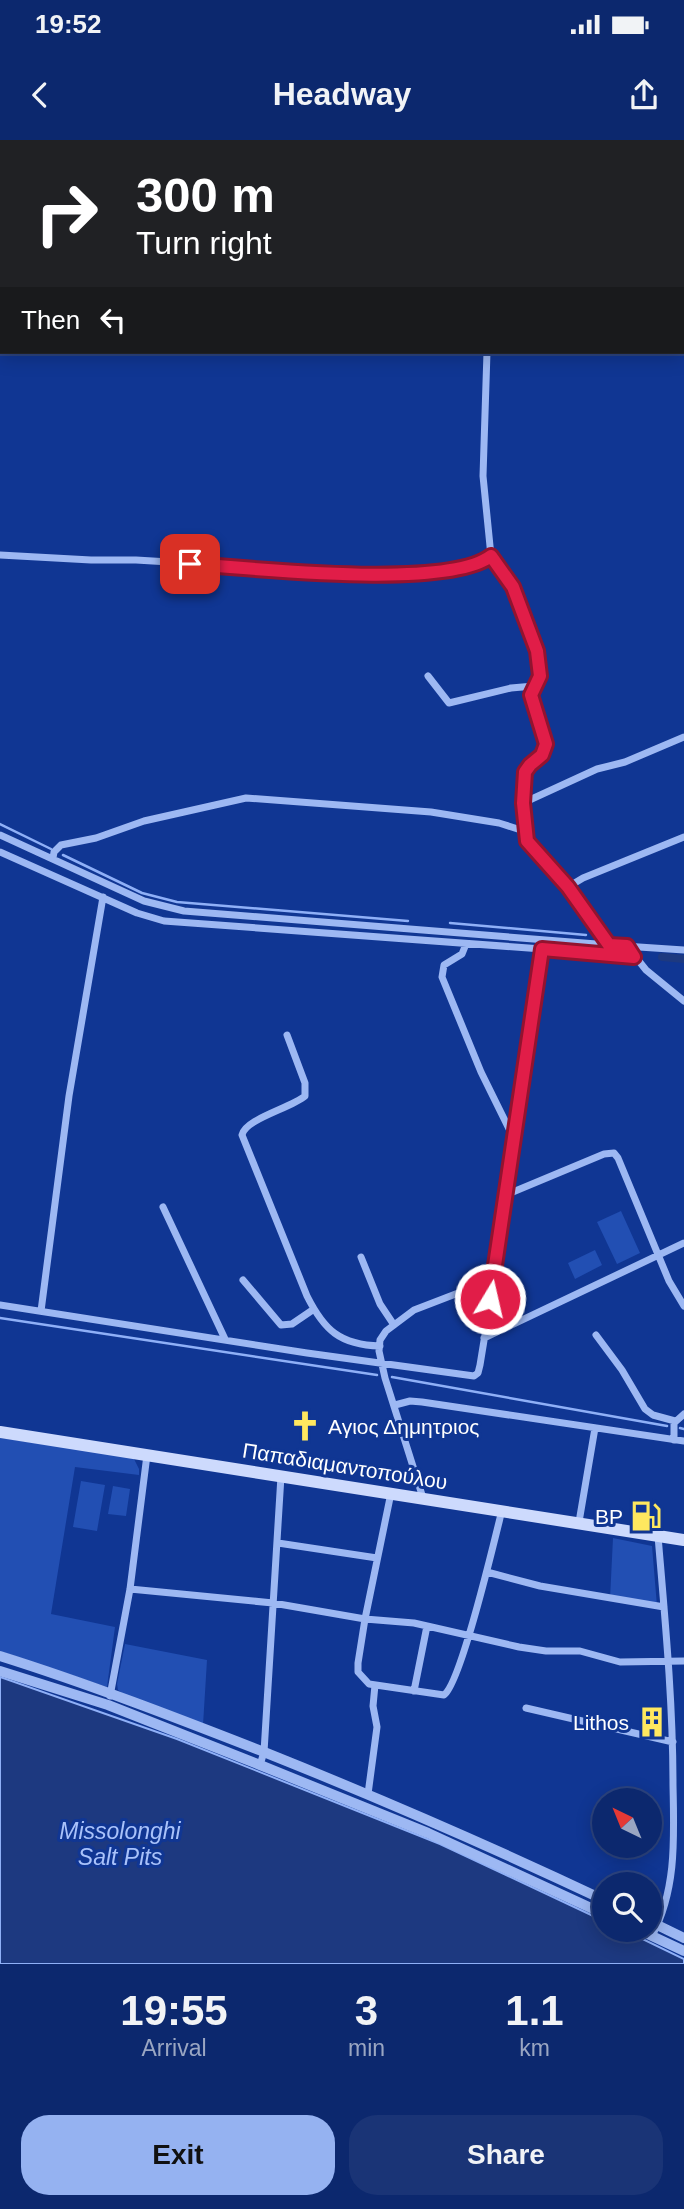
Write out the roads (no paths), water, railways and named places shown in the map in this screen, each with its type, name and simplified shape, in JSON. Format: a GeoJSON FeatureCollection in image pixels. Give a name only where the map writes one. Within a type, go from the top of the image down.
{"type":"FeatureCollection","features":[{"type":"Feature","properties":{"kind":"main road","name":"Παπαδιαμαντοπούλου"},"geometry":{"type":"LineString","coordinates":[[0,1432],[684,1540]]}},
{"type":"Feature","properties":{"kind":"street"},"geometry":{"type":"LineString","coordinates":[[487,354],[483,476],[491,556],[513,587],[536,645],[540,671],[532,700],[546,744],[542,755],[525,772],[524,831],[535,852],[568,887],[609,945]]}},
{"type":"Feature","properties":{"kind":"street"},"geometry":{"type":"LineString","coordinates":[[0,555],[386,575],[409,575],[462,568],[481,563],[491,556]]}},
{"type":"Feature","properties":{"kind":"street"},"geometry":{"type":"LineString","coordinates":[[428,676],[449,703],[510,688],[534,686]]}},
{"type":"Feature","properties":{"kind":"street"},"geometry":{"type":"LineString","coordinates":[[523,803],[597,769],[622,763],[684,737]]}},
{"type":"Feature","properties":{"kind":"street"},"geometry":{"type":"LineString","coordinates":[[52,859],[61,845],[96,838],[144,821],[246,798],[431,812],[524,831]]}},
{"type":"Feature","properties":{"kind":"street"},"geometry":{"type":"LineString","coordinates":[[0,835],[144,901],[184,911],[684,950]]}},
{"type":"Feature","properties":{"kind":"street"},"geometry":{"type":"LineString","coordinates":[[568,887],[583,878],[684,837]]}},
{"type":"Feature","properties":{"kind":"street"},"geometry":{"type":"LineString","coordinates":[[0,852],[146,916],[178,923],[634,957]]}},
{"type":"Feature","properties":{"kind":"street"},"geometry":{"type":"LineString","coordinates":[[41,1311],[69,1096],[103,897]]}},
{"type":"Feature","properties":{"kind":"street"},"geometry":{"type":"LineString","coordinates":[[466,944],[462,954],[443,965],[442,977],[481,1072],[515,1141]]}},
{"type":"Feature","properties":{"kind":"street"},"geometry":{"type":"LineString","coordinates":[[627,946],[634,957],[663,985],[684,1001]]}},
{"type":"Feature","properties":{"kind":"street"},"geometry":{"type":"LineString","coordinates":[[0,1305],[306,1353],[474,1376],[480,1368],[508,1194],[542,949]]}},
{"type":"Feature","properties":{"kind":"street"},"geometry":{"type":"LineString","coordinates":[[287,1035],[305,1083],[305,1096],[243,1128],[242,1135],[314,1310],[344,1340],[360,1345],[380,1346]]}},
{"type":"Feature","properties":{"kind":"street"},"geometry":{"type":"LineString","coordinates":[[508,1194],[612,1152],[618,1158],[659,1256],[684,1306]]}},
{"type":"Feature","properties":{"kind":"street"},"geometry":{"type":"LineString","coordinates":[[163,1207],[225,1339]]}},
{"type":"Feature","properties":{"kind":"street"},"geometry":{"type":"LineString","coordinates":[[484,1338],[684,1243]]}},
{"type":"Feature","properties":{"kind":"street"},"geometry":{"type":"LineString","coordinates":[[361,1256],[380,1304],[394,1325]]}},
{"type":"Feature","properties":{"kind":"street"},"geometry":{"type":"LineString","coordinates":[[243,1280],[281,1325],[292,1324],[314,1310]]}},
{"type":"Feature","properties":{"kind":"street"},"geometry":{"type":"LineString","coordinates":[[423,1498],[380,1346],[383,1335],[418,1308],[466,1290]]}},
{"type":"Feature","properties":{"kind":"street"},"geometry":{"type":"LineString","coordinates":[[596,1335],[645,1409],[653,1415],[675,1421]]}},
{"type":"Feature","properties":{"kind":"street"},"geometry":{"type":"LineString","coordinates":[[395,1405],[410,1401],[422,1402],[684,1441]]}},
{"type":"Feature","properties":{"kind":"street"},"geometry":{"type":"LineString","coordinates":[[674,1440],[675,1421],[684,1414]]}},
{"type":"Feature","properties":{"kind":"street"},"geometry":{"type":"LineString","coordinates":[[579,1522],[595,1428]]}},
{"type":"Feature","properties":{"kind":"street"},"geometry":{"type":"LineString","coordinates":[[109,1700],[130,1589],[147,1455]]}},
{"type":"Feature","properties":{"kind":"street"},"geometry":{"type":"LineString","coordinates":[[260,1765],[264,1752],[281,1476]]}},
{"type":"Feature","properties":{"kind":"street"},"geometry":{"type":"LineString","coordinates":[[391,1493],[365,1619],[358,1672],[366,1682],[414,1691],[443,1695],[449,1692],[469,1636],[502,1510]]}},
{"type":"Feature","properties":{"kind":"street"},"geometry":{"type":"LineString","coordinates":[[658,1535],[673,1742],[673,1865],[662,1897]]}},
{"type":"Feature","properties":{"kind":"street"},"geometry":{"type":"LineString","coordinates":[[278,1543],[377,1558]]}},
{"type":"Feature","properties":{"kind":"street"},"geometry":{"type":"LineString","coordinates":[[486,1572],[540,1586],[664,1607]]}},
{"type":"Feature","properties":{"kind":"street"},"geometry":{"type":"LineString","coordinates":[[130,1589],[273,1603],[365,1619],[427,1626],[541,1650],[580,1651],[625,1662],[684,1661]]}},
{"type":"Feature","properties":{"kind":"street"},"geometry":{"type":"LineString","coordinates":[[414,1691],[427,1626]]}},
{"type":"Feature","properties":{"kind":"street"},"geometry":{"type":"LineString","coordinates":[[0,1656],[428,1833],[592,1908]]}},
{"type":"Feature","properties":{"kind":"street"},"geometry":{"type":"LineString","coordinates":[[0,1671],[109,1700],[264,1752],[474,1839],[592,1894]]}},
{"type":"Feature","properties":{"kind":"street"},"geometry":{"type":"LineString","coordinates":[[368,1794],[377,1727],[373,1706],[375,1685]]}},
{"type":"Feature","properties":{"kind":"street"},"geometry":{"type":"LineString","coordinates":[[526,1708],[673,1742]]}},
{"type":"Feature","properties":{"kind":"street"},"geometry":{"type":"LineString","coordinates":[[662,1927],[684,1938]]}},
{"type":"Feature","properties":{"kind":"street"},"geometry":{"type":"LineString","coordinates":[[662,1941],[684,1951]]}},
{"type":"Feature","properties":{"kind":"water","name":"Missolonghi Salt Pits"},"geometry":{"type":"Polygon","coordinates":[[[0,1677],[177,1739],[440,1844],[592,1915],[592,1942],[649,1942],[684,1959],[684,1964],[0,1964],[0,1677]]]}},
{"type":"Feature","properties":{"kind":"waterway"},"geometry":{"type":"LineString","coordinates":[[0,824],[51,849]]}},
{"type":"Feature","properties":{"kind":"waterway"},"geometry":{"type":"LineString","coordinates":[[63,855],[142,893],[177,902],[408,921]]}},
{"type":"Feature","properties":{"kind":"waterway"},"geometry":{"type":"LineString","coordinates":[[450,923],[586,935]]}},
{"type":"Feature","properties":{"kind":"waterway"},"geometry":{"type":"LineString","coordinates":[[662,957],[684,959]]}},
{"type":"Feature","properties":{"kind":"waterway"},"geometry":{"type":"LineString","coordinates":[[0,1318],[377,1375]]}},
{"type":"Feature","properties":{"kind":"waterway"},"geometry":{"type":"LineString","coordinates":[[392,1377],[667,1426]]}},
{"type":"Feature","properties":{"kind":"waterway"},"geometry":{"type":"LineString","coordinates":[[680,1428],[684,1429]]}},
{"type":"Feature","properties":{"kind":"place","name":"Αγιος Δημητριος"},"geometry":{"type":"Point","coordinates":[305,1426]}},
{"type":"Feature","properties":{"kind":"place","name":"BP"},"geometry":{"type":"Point","coordinates":[646,1516]}},
{"type":"Feature","properties":{"kind":"place","name":"Lithos"},"geometry":{"type":"Point","coordinates":[652,1722]}}]}
